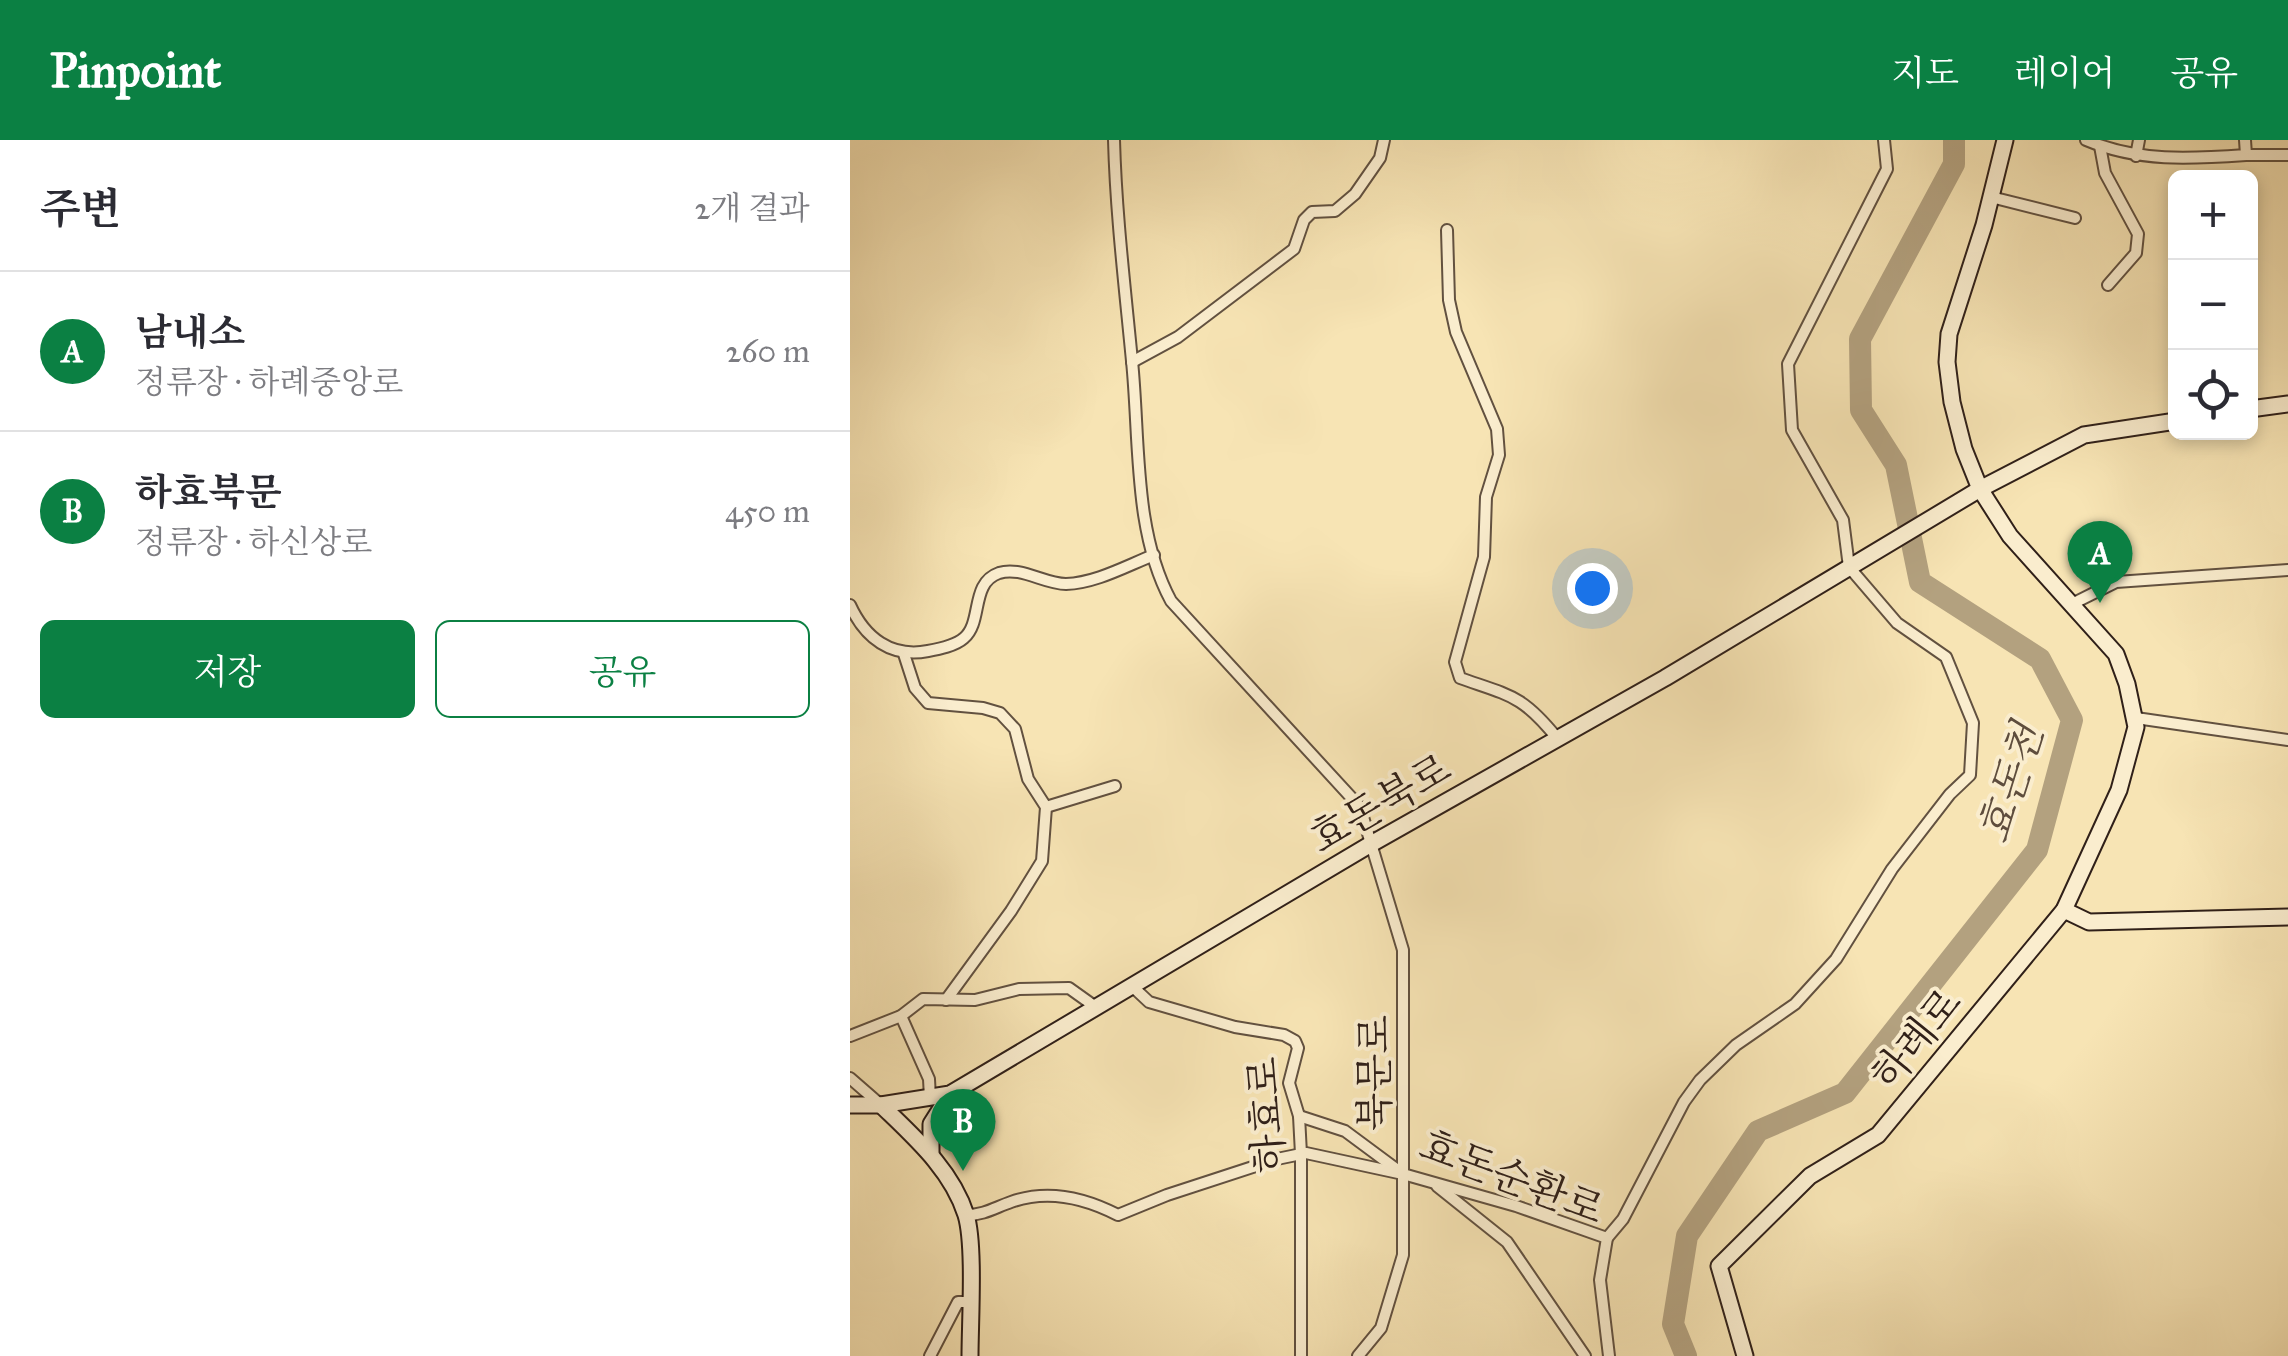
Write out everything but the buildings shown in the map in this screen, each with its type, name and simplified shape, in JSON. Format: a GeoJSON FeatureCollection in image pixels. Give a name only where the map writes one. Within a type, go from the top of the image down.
{"type":"FeatureCollection","features":[{"type":"Feature","properties":{"kind":"street","name":"북문로"},"geometry":{"type":"LineString","coordinates":[[1114,140],[1122,277],[1145,514],[1159,579],[1171,602],[1360,807],[1403,950],[1403,1255],[1381,1328],[1358,1356]]}},
{"type":"Feature","properties":{"kind":"street"},"geometry":{"type":"LineString","coordinates":[[1132,362],[1178,336],[1294,249],[1304,220],[1312,212],[1335,210],[1355,194],[1380,158],[1384,140]]}},
{"type":"Feature","properties":{"kind":"street"},"geometry":{"type":"LineString","coordinates":[[1607,1238],[1623,1219],[1684,1102],[1700,1080],[1736,1045],[1795,1004],[1836,959],[1892,869],[1950,794],[1970,775],[1973,723],[1946,657],[1896,623],[1856,564],[1843,520],[1792,430],[1788,364],[1886,169],[1884,140]]}},
{"type":"Feature","properties":{"kind":"street"},"geometry":{"type":"LineString","coordinates":[[2005,140],[1992,197],[1949,334],[1947,362],[1956,417],[1980,489],[2010,536],[2116,654],[2136,718],[2288,740]]}},
{"type":"Feature","properties":{"kind":"street"},"geometry":{"type":"LineString","coordinates":[[2086,140],[2136,156],[2161,158],[2288,155]]}},
{"type":"Feature","properties":{"kind":"street"},"geometry":{"type":"LineString","coordinates":[[2136,156],[2139,140]]}},
{"type":"Feature","properties":{"kind":"street"},"geometry":{"type":"LineString","coordinates":[[2245,140],[2246,155]]}},
{"type":"Feature","properties":{"kind":"street"},"geometry":{"type":"LineString","coordinates":[[2100,146],[2105,173],[2138,234],[2136,253],[2108,284]]}},
{"type":"Feature","properties":{"kind":"street"},"geometry":{"type":"LineString","coordinates":[[1992,197],[2075,218]]}},
{"type":"Feature","properties":{"kind":"street"},"geometry":{"type":"LineString","coordinates":[[1447,230],[1449,300],[1456,332],[1497,429],[1498,456],[1486,498],[1484,557],[1455,662],[1460,678],[1508,693],[1534,710],[1557,738]]}},
{"type":"Feature","properties":{"kind":"street"},"geometry":{"type":"LineString","coordinates":[[2258,409],[2288,404]]}},
{"type":"Feature","properties":{"kind":"street"},"geometry":{"type":"LineString","coordinates":[[1980,489],[2084,436],[2168,422]]}},
{"type":"Feature","properties":{"kind":"street","name":"효돈북로"},"geometry":{"type":"LineString","coordinates":[[930,1098],[950,1094],[1133,988],[1980,489]]}},
{"type":"Feature","properties":{"kind":"street"},"geometry":{"type":"LineString","coordinates":[[850,605],[859,624],[871,636],[904,654],[942,649],[964,638],[972,626],[986,582],[997,574],[1013,572],[1064,584],[1092,580],[1154,555]]}},
{"type":"Feature","properties":{"kind":"street"},"geometry":{"type":"LineString","coordinates":[[2072,604],[2116,582],[2288,570]]}},
{"type":"Feature","properties":{"kind":"street"},"geometry":{"type":"LineString","coordinates":[[904,654],[915,688],[928,703],[1000,713],[1015,729],[1028,780],[1046,807],[1042,860],[1011,911],[946,1000]]}},
{"type":"Feature","properties":{"kind":"street","name":"하례로"},"geometry":{"type":"LineString","coordinates":[[1745,1356],[1719,1266],[1810,1176],[1878,1135],[2064,910],[2119,790],[2136,718]]}},
{"type":"Feature","properties":{"kind":"street"},"geometry":{"type":"LineString","coordinates":[[1046,807],[1116,786]]}},
{"type":"Feature","properties":{"kind":"street"},"geometry":{"type":"LineString","coordinates":[[2064,910],[2089,922],[2288,918]]}},
{"type":"Feature","properties":{"kind":"street"},"geometry":{"type":"LineString","coordinates":[[850,1036],[901,1016],[923,999],[975,1000],[1019,989],[1069,988],[1097,1008]]}},
{"type":"Feature","properties":{"kind":"street","name":"하효로"},"geometry":{"type":"LineString","coordinates":[[1133,988],[1148,1002],[1295,1041],[1298,1048],[1289,1083],[1299,1116],[1301,1154],[1301,1356]]}},
{"type":"Feature","properties":{"kind":"street"},"geometry":{"type":"LineString","coordinates":[[850,1105],[930,1098],[929,1079],[901,1016]]}},
{"type":"Feature","properties":{"kind":"street"},"geometry":{"type":"LineString","coordinates":[[850,1078],[931,1154],[966,1215],[970,1356]]}},
{"type":"Feature","properties":{"kind":"street"},"geometry":{"type":"LineString","coordinates":[[931,1154],[931,1124],[950,1094]]}},
{"type":"Feature","properties":{"kind":"street","name":"효돈순환로"},"geometry":{"type":"LineString","coordinates":[[1299,1116],[1344,1132],[1403,1174],[1529,1210],[1607,1238],[1600,1280],[1609,1356]]}},
{"type":"Feature","properties":{"kind":"street"},"geometry":{"type":"LineString","coordinates":[[966,1215],[982,1215],[1012,1202],[1050,1196],[1096,1204],[1118,1215],[1167,1195],[1301,1154],[1403,1174]]}},
{"type":"Feature","properties":{"kind":"street"},"geometry":{"type":"LineString","coordinates":[[1432,1182],[1506,1242],[1585,1356]]}},
{"type":"Feature","properties":{"kind":"street"},"geometry":{"type":"LineString","coordinates":[[930,1356],[958,1302],[969,1302]]}},
{"type":"Feature","properties":{"kind":"waterway","name":"효돈천"},"geometry":{"type":"LineString","coordinates":[[1686,1356],[1673,1324],[1687,1236],[1758,1131],[1845,1093],[2037,850],[2072,720],[2040,659],[1920,582],[1896,465],[1861,410],[1860,339],[1954,164],[1954,140]]}},
{"type":"Feature","properties":{"kind":"place","name":"남내소"},"geometry":{"type":"Point","coordinates":[2100,603]}},
{"type":"Feature","properties":{"kind":"place","name":"하효북문"},"geometry":{"type":"Point","coordinates":[963,1171]}}]}
